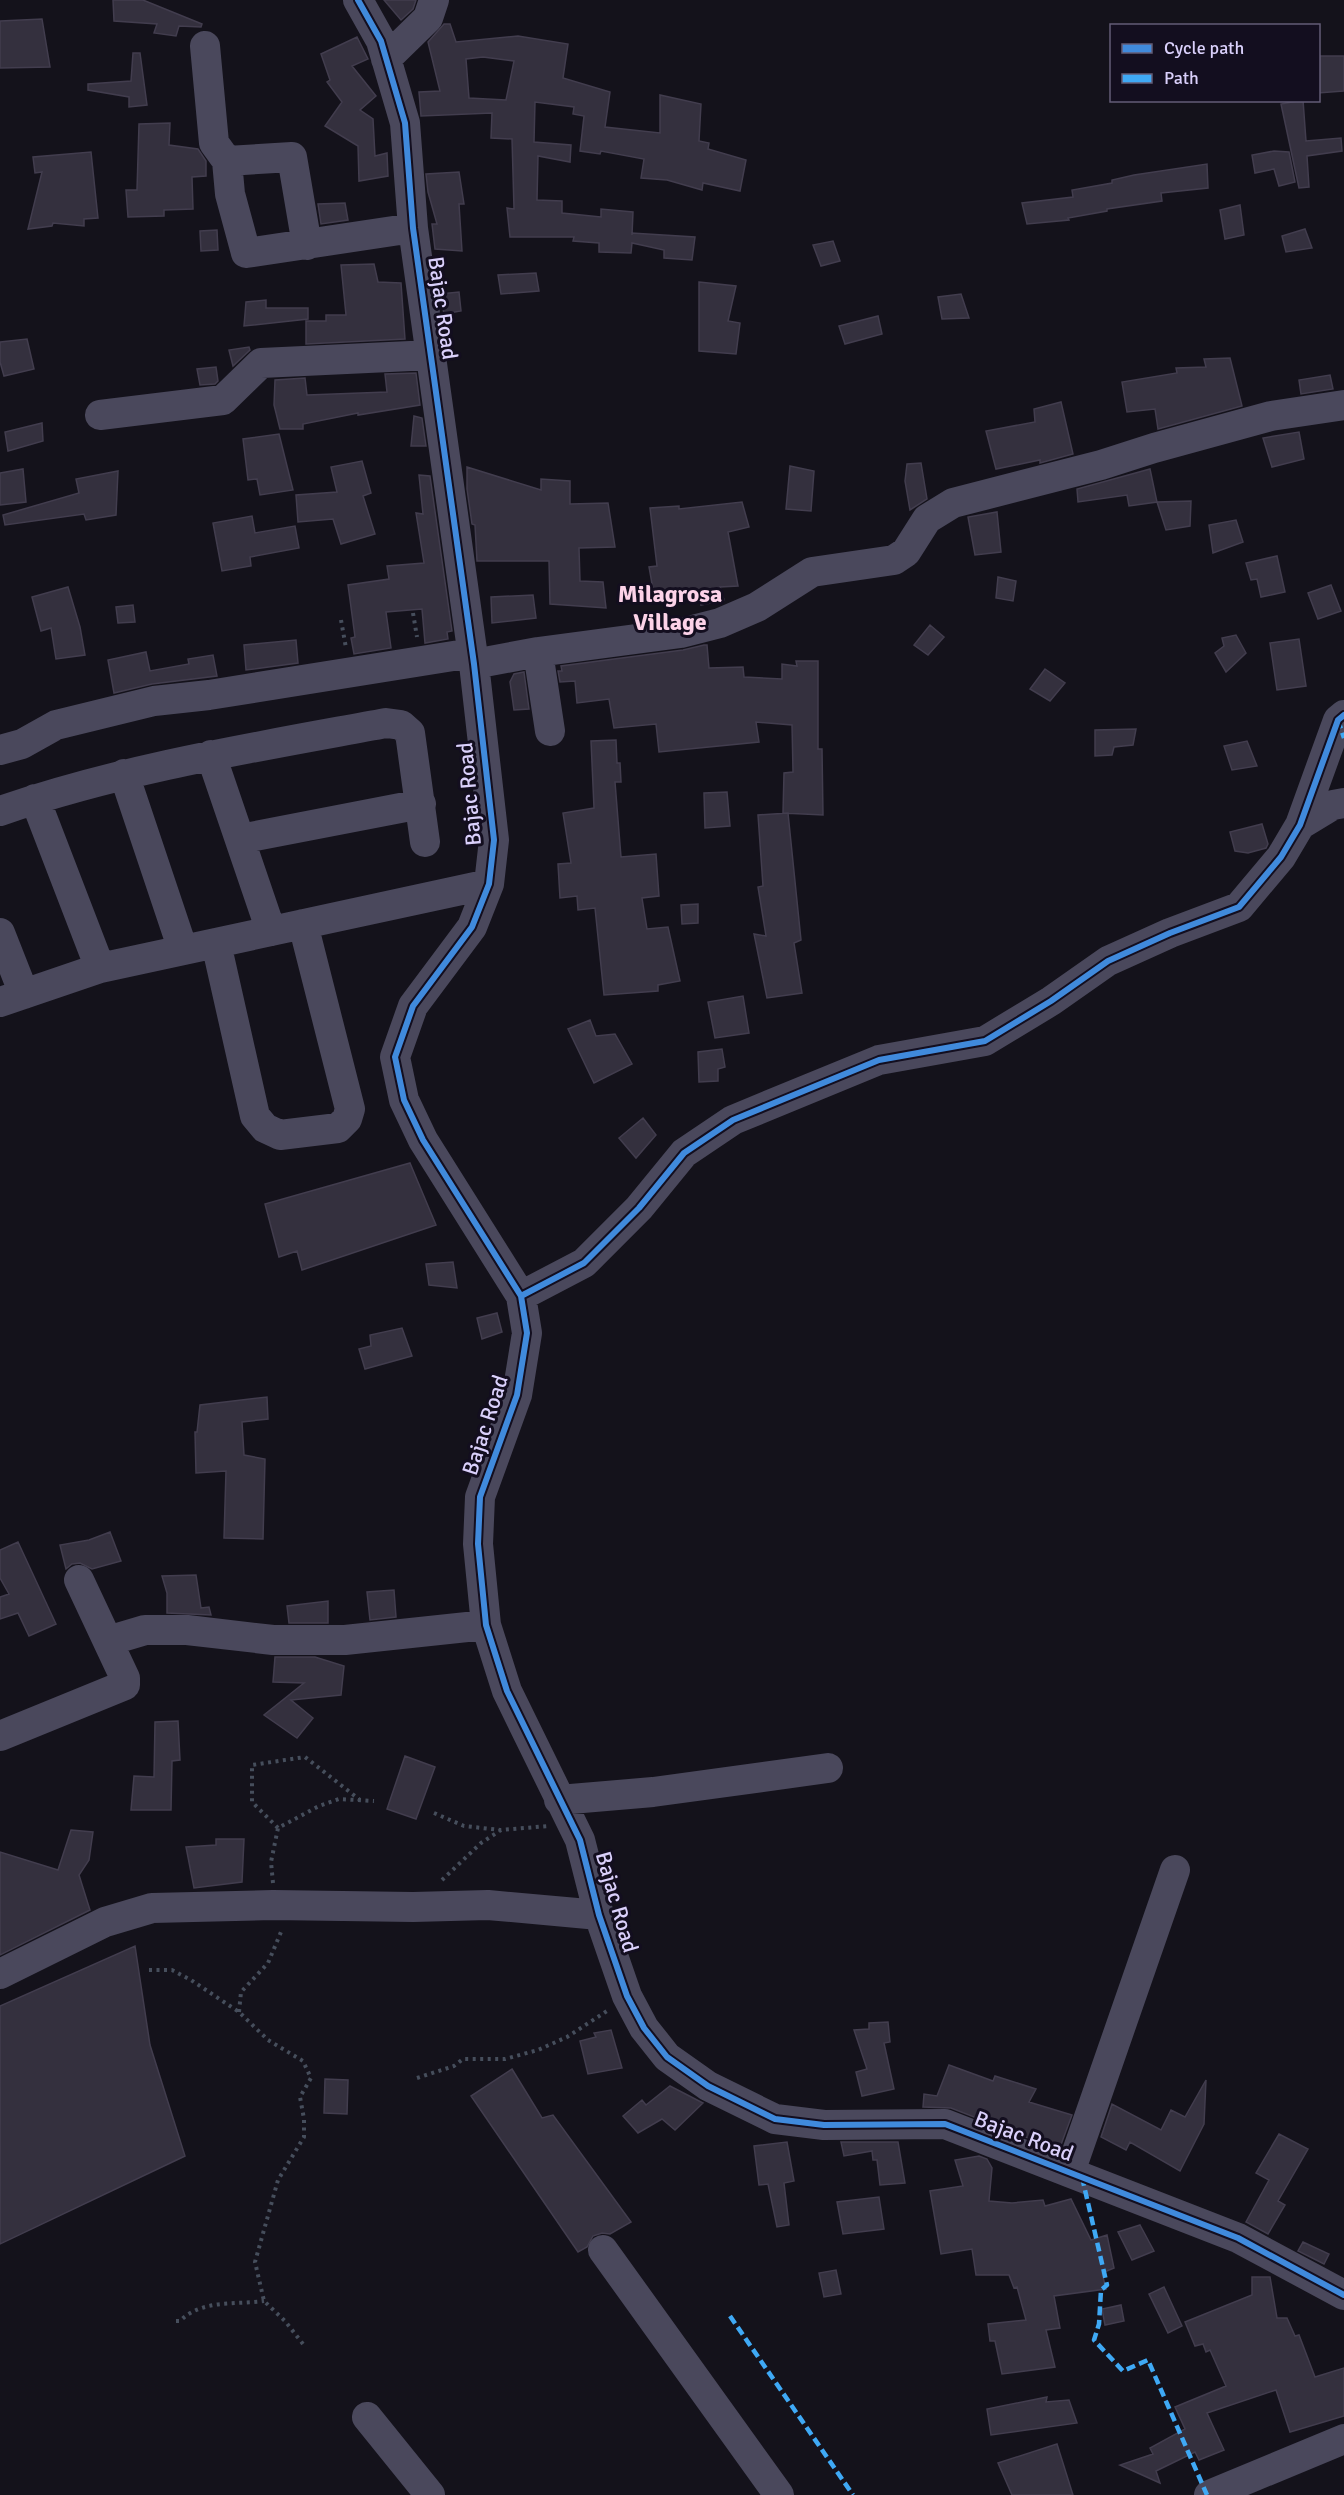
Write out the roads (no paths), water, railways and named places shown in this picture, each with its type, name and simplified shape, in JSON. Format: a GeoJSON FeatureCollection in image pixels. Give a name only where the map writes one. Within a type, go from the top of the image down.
{"type":"FeatureCollection","features":[{"type":"Feature","properties":{"kind":"street","name":"Bajac Road"},"geometry":{"type":"LineString","coordinates":[[358,0],[381,41],[405,123],[413,228],[473,659],[494,840],[489,884],[472,927],[413,1006],[395,1057],[404,1100],[423,1140],[521,1296],[526,1333],[517,1395],[480,1497],[478,1544],[486,1625],[507,1691],[580,1840],[599,1915],[627,1996],[644,2028],[667,2057],[708,2086],[776,2119],[824,2125],[945,2124],[1238,2238],[1344,2295]]}},
{"type":"Feature","properties":{"kind":"street"},"geometry":{"type":"LineString","coordinates":[[387,58],[428,18],[435,0]]}},
{"type":"Feature","properties":{"kind":"street"},"geometry":{"type":"LineString","coordinates":[[205,46],[214,143],[227,161],[230,194],[246,253],[413,228]]}},
{"type":"Feature","properties":{"kind":"street"},"geometry":{"type":"LineString","coordinates":[[227,161],[292,158],[307,244]]}},
{"type":"Feature","properties":{"kind":"street"},"geometry":{"type":"LineString","coordinates":[[100,415],[224,400],[261,363],[432,355]]}},
{"type":"Feature","properties":{"kind":"street"},"geometry":{"type":"LineString","coordinates":[[0,750],[22,744],[56,725],[154,701],[681,633],[720,623],[757,607],[812,572],[894,560],[906,552],[927,519],[952,503],[1101,465],[1271,416],[1344,405]]}},
{"type":"Feature","properties":{"kind":"street"},"geometry":{"type":"LineString","coordinates":[[538,652],[550,731]]}},
{"type":"Feature","properties":{"kind":"street"},"geometry":{"type":"LineString","coordinates":[[521,1296],[584,1263],[639,1208],[684,1154],[733,1120],[879,1060],[985,1041],[1051,1001],[1108,961],[1170,933],[1239,907],[1281,857],[1300,825],[1338,720],[1344,715]]}},
{"type":"Feature","properties":{"kind":"street"},"geometry":{"type":"LineString","coordinates":[[0,811],[124,774],[211,754],[386,723],[401,725],[410,733],[425,842]]}},
{"type":"Feature","properties":{"kind":"street"},"geometry":{"type":"LineString","coordinates":[[211,754],[272,931]]}},
{"type":"Feature","properties":{"kind":"street"},"geometry":{"type":"LineString","coordinates":[[124,774],[183,950]]}},
{"type":"Feature","properties":{"kind":"street"},"geometry":{"type":"LineString","coordinates":[[35,799],[100,968]]}},
{"type":"Feature","properties":{"kind":"street"},"geometry":{"type":"LineString","coordinates":[[1300,825],[1333,805],[1344,803]]}},
{"type":"Feature","properties":{"kind":"street"},"geometry":{"type":"LineString","coordinates":[[240,838],[421,804]]}},
{"type":"Feature","properties":{"kind":"street"},"geometry":{"type":"LineString","coordinates":[[0,933],[12,998],[100,968],[489,884]]}},
{"type":"Feature","properties":{"kind":"street"},"geometry":{"type":"LineString","coordinates":[[216,943],[255,1116],[265,1128],[280,1135],[338,1128],[347,1119],[350,1109],[303,924]]}},
{"type":"Feature","properties":{"kind":"street"},"geometry":{"type":"LineString","coordinates":[[0,1736],[125,1685],[125,1678],[80,1580]]}},
{"type":"Feature","properties":{"kind":"street"},"geometry":{"type":"LineString","coordinates":[[108,1641],[145,1630],[187,1630],[273,1640],[345,1640],[486,1625]]}},
{"type":"Feature","properties":{"kind":"street"},"geometry":{"type":"LineString","coordinates":[[566,1812],[653,1792],[828,1768]]}},
{"type":"Feature","properties":{"kind":"street"},"geometry":{"type":"LineString","coordinates":[[1070,2172],[1175,1870]]}},
{"type":"Feature","properties":{"kind":"street"},"geometry":{"type":"LineString","coordinates":[[0,1974],[105,1922],[152,1908],[273,1905],[413,1907],[488,1905],[599,1915]]}},
{"type":"Feature","properties":{"kind":"street"},"geometry":{"type":"LineString","coordinates":[[603,2250],[779,2495]]}},
{"type":"Feature","properties":{"kind":"street"},"geometry":{"type":"LineString","coordinates":[[366,2416],[430,2495]]}},
{"type":"Feature","properties":{"kind":"street"},"geometry":{"type":"LineString","coordinates":[[1209,2495],[1344,2439]]}},
{"type":"Feature","properties":{"kind":"district","name":"Milagrosa Village"},"geometry":{"type":"Point","coordinates":[670,608]}}]}
